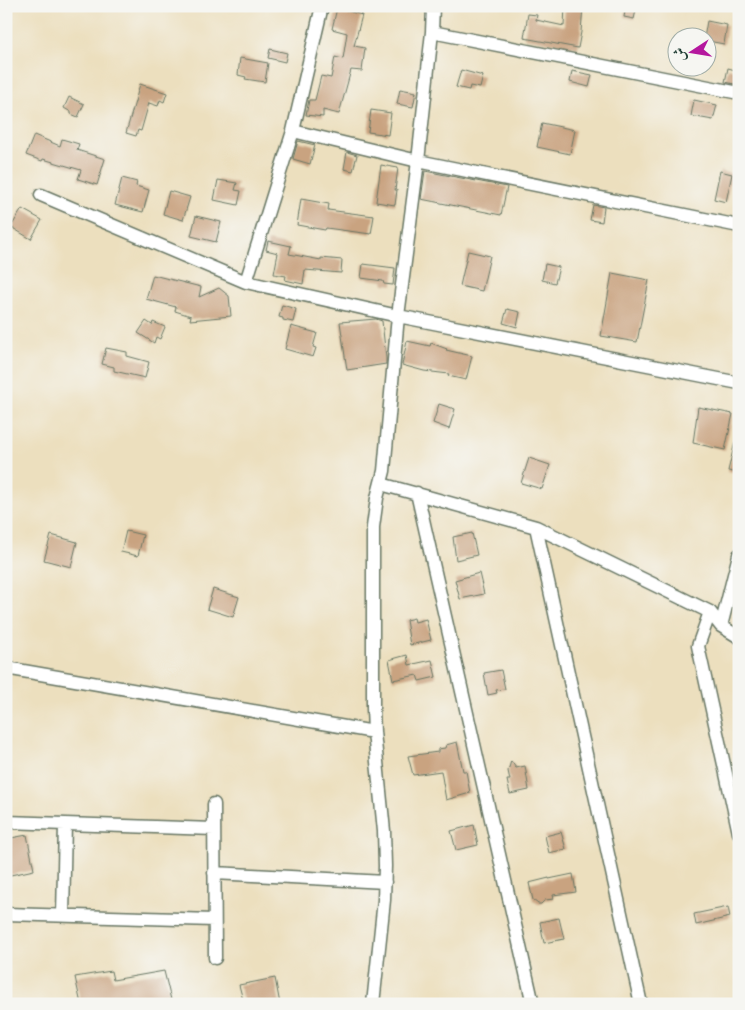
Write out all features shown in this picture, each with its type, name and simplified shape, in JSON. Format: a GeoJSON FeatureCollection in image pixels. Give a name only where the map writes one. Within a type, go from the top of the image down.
{"type":"FeatureCollection","features":[{"type":"Feature","properties":{"kind":"street"},"geometry":{"type":"LineString","coordinates":[[246,282],[293,132],[322,6]]}},
{"type":"Feature","properties":{"kind":"street"},"geometry":{"type":"LineString","coordinates":[[373,1004],[385,882],[384,841],[373,708],[373,527],[385,458],[398,316],[418,160],[432,32],[433,6]]}},
{"type":"Feature","properties":{"kind":"street"},"geometry":{"type":"LineString","coordinates":[[432,32],[739,93]]}},
{"type":"Feature","properties":{"kind":"street"},"geometry":{"type":"LineString","coordinates":[[293,132],[418,160],[739,226]]}},
{"type":"Feature","properties":{"kind":"street"},"geometry":{"type":"LineString","coordinates":[[41,195],[246,282],[398,316],[739,383]]}},
{"type":"Feature","properties":{"kind":"street"},"geometry":{"type":"LineString","coordinates":[[381,484],[536,527],[710,612],[721,626],[739,637]]}},
{"type":"Feature","properties":{"kind":"street"},"geometry":{"type":"LineString","coordinates":[[416,493],[533,1004]]}},
{"type":"Feature","properties":{"kind":"street"},"geometry":{"type":"LineString","coordinates":[[536,527],[641,1004]]}},
{"type":"Feature","properties":{"kind":"street"},"geometry":{"type":"LineString","coordinates":[[721,626],[739,555]]}},
{"type":"Feature","properties":{"kind":"street"},"geometry":{"type":"LineString","coordinates":[[710,612],[698,646],[739,833]]}},
{"type":"Feature","properties":{"kind":"street"},"geometry":{"type":"LineString","coordinates":[[6,668],[374,732]]}},
{"type":"Feature","properties":{"kind":"street"},"geometry":{"type":"LineString","coordinates":[[214,804],[215,958]]}},
{"type":"Feature","properties":{"kind":"street"},"geometry":{"type":"LineString","coordinates":[[6,822],[214,829]]}},
{"type":"Feature","properties":{"kind":"street"},"geometry":{"type":"LineString","coordinates":[[63,915],[65,824]]}},
{"type":"Feature","properties":{"kind":"street"},"geometry":{"type":"LineString","coordinates":[[214,873],[385,882]]}},
{"type":"Feature","properties":{"kind":"street"},"geometry":{"type":"LineString","coordinates":[[6,914],[214,920]]}},
{"type":"Feature","properties":{"kind":"building"},"geometry":{"type":"Polygon","coordinates":[[[565,6],[583,6],[578,48],[524,38],[528,14],[537,15],[536,20],[564,26],[565,6]]]}},
{"type":"Feature","properties":{"kind":"building"},"geometry":{"type":"Polygon","coordinates":[[[626,6],[637,6],[634,19],[624,17],[626,6]]]}},
{"type":"Feature","properties":{"kind":"building"},"geometry":{"type":"Polygon","coordinates":[[[337,8],[362,15],[354,46],[365,48],[362,71],[351,70],[339,114],[323,110],[323,117],[306,115],[309,100],[315,100],[321,76],[331,78],[335,57],[343,59],[347,33],[332,29],[337,8]]]}},
{"type":"Feature","properties":{"kind":"building"},"geometry":{"type":"Polygon","coordinates":[[[707,21],[727,25],[724,44],[718,43],[718,28],[706,28],[707,21]]]}},
{"type":"Feature","properties":{"kind":"building"},"geometry":{"type":"Polygon","coordinates":[[[270,49],[287,53],[285,62],[268,58],[270,49]]]}},
{"type":"Feature","properties":{"kind":"building"},"geometry":{"type":"Polygon","coordinates":[[[240,58],[268,63],[265,82],[245,79],[246,77],[238,75],[240,58]]]}},
{"type":"Feature","properties":{"kind":"building"},"geometry":{"type":"Polygon","coordinates":[[[728,68],[739,71],[739,85],[725,82],[728,68]]]}},
{"type":"Feature","properties":{"kind":"building"},"geometry":{"type":"Polygon","coordinates":[[[461,70],[483,76],[480,88],[470,86],[469,90],[456,87],[461,70]]]}},
{"type":"Feature","properties":{"kind":"building"},"geometry":{"type":"Polygon","coordinates":[[[572,71],[592,75],[589,87],[570,82],[572,71]]]}},
{"type":"Feature","properties":{"kind":"building"},"geometry":{"type":"Polygon","coordinates":[[[140,84],[167,93],[164,102],[160,100],[158,106],[149,103],[141,131],[138,130],[136,136],[126,133],[140,84]]]}},
{"type":"Feature","properties":{"kind":"building"},"geometry":{"type":"Polygon","coordinates":[[[400,89],[416,92],[413,107],[397,104],[400,89]]]}},
{"type":"Feature","properties":{"kind":"building"},"geometry":{"type":"Polygon","coordinates":[[[69,97],[84,104],[78,117],[64,108],[69,97]]]}},
{"type":"Feature","properties":{"kind":"building"},"geometry":{"type":"Polygon","coordinates":[[[694,100],[717,105],[713,120],[691,116],[694,100]]]}},
{"type":"Feature","properties":{"kind":"building"},"geometry":{"type":"Polygon","coordinates":[[[371,110],[391,113],[388,135],[368,132],[371,110]]]}},
{"type":"Feature","properties":{"kind":"building"},"geometry":{"type":"Polygon","coordinates":[[[542,123],[575,130],[570,154],[537,147],[542,123]]]}},
{"type":"Feature","properties":{"kind":"building"},"geometry":{"type":"Polygon","coordinates":[[[34,135],[60,146],[62,139],[79,144],[77,150],[105,159],[97,185],[78,179],[81,170],[43,159],[42,161],[26,155],[34,135]]]}},
{"type":"Feature","properties":{"kind":"building"},"geometry":{"type":"Polygon","coordinates":[[[298,141],[315,145],[310,164],[293,159],[298,141]]]}},
{"type":"Feature","properties":{"kind":"building"},"geometry":{"type":"Polygon","coordinates":[[[347,152],[357,155],[353,171],[344,169],[347,152]]]}},
{"type":"Feature","properties":{"kind":"building"},"geometry":{"type":"Polygon","coordinates":[[[381,165],[398,168],[395,205],[376,202],[381,165]]]}},
{"type":"Feature","properties":{"kind":"building"},"geometry":{"type":"Polygon","coordinates":[[[425,171],[507,187],[501,215],[421,199],[425,171]]]}},
{"type":"Feature","properties":{"kind":"building"},"geometry":{"type":"Polygon","coordinates":[[[720,171],[732,174],[726,202],[714,199],[720,171]]]}},
{"type":"Feature","properties":{"kind":"building"},"geometry":{"type":"Polygon","coordinates":[[[122,178],[137,182],[136,186],[149,190],[143,212],[115,205],[122,178]]]}},
{"type":"Feature","properties":{"kind":"building"},"geometry":{"type":"Polygon","coordinates":[[[218,180],[237,183],[235,190],[241,191],[238,205],[214,200],[218,180]]]}},
{"type":"Feature","properties":{"kind":"building"},"geometry":{"type":"Polygon","coordinates":[[[169,191],[190,197],[183,220],[163,214],[169,191]]]}},
{"type":"Feature","properties":{"kind":"building"},"geometry":{"type":"Polygon","coordinates":[[[301,199],[329,204],[328,210],[374,216],[371,234],[326,228],[325,230],[297,225],[301,199]]]}},
{"type":"Feature","properties":{"kind":"building"},"geometry":{"type":"Polygon","coordinates":[[[593,205],[604,207],[602,222],[590,220],[593,205]]]}},
{"type":"Feature","properties":{"kind":"building"},"geometry":{"type":"Polygon","coordinates":[[[22,209],[42,220],[31,239],[11,227],[22,209]]]}},
{"type":"Feature","properties":{"kind":"building"},"geometry":{"type":"Polygon","coordinates":[[[196,216],[221,222],[216,242],[191,236],[196,216]]]}},
{"type":"Feature","properties":{"kind":"building"},"geometry":{"type":"Polygon","coordinates":[[[268,241],[291,246],[289,254],[321,260],[321,258],[342,260],[341,273],[305,270],[303,284],[285,280],[286,276],[274,274],[278,253],[266,250],[268,241]]]}},
{"type":"Feature","properties":{"kind":"building"},"geometry":{"type":"Polygon","coordinates":[[[468,251],[490,256],[482,291],[460,286],[468,251]]]}},
{"type":"Feature","properties":{"kind":"building"},"geometry":{"type":"Polygon","coordinates":[[[363,264],[395,268],[393,285],[384,284],[383,281],[361,278],[363,264]]]}},
{"type":"Feature","properties":{"kind":"building"},"geometry":{"type":"Polygon","coordinates":[[[545,264],[559,267],[555,283],[542,280],[545,264]]]}},
{"type":"Feature","properties":{"kind":"building"},"geometry":{"type":"Polygon","coordinates":[[[612,273],[649,280],[637,342],[601,336],[612,273]]]}},
{"type":"Feature","properties":{"kind":"building"},"geometry":{"type":"Polygon","coordinates":[[[153,275],[201,287],[199,297],[219,288],[229,296],[231,316],[190,320],[191,316],[175,311],[176,307],[146,299],[153,275]]]}},
{"type":"Feature","properties":{"kind":"building"},"geometry":{"type":"Polygon","coordinates":[[[282,305],[296,309],[293,322],[279,317],[282,305]]]}},
{"type":"Feature","properties":{"kind":"building"},"geometry":{"type":"Polygon","coordinates":[[[507,309],[520,312],[517,327],[503,323],[507,309]]]}},
{"type":"Feature","properties":{"kind":"building"},"geometry":{"type":"Polygon","coordinates":[[[376,319],[382,321],[386,364],[347,370],[340,322],[376,319]]]}},
{"type":"Feature","properties":{"kind":"building"},"geometry":{"type":"Polygon","coordinates":[[[146,321],[152,325],[153,322],[165,327],[160,339],[156,337],[154,343],[138,333],[146,321]]]}},
{"type":"Feature","properties":{"kind":"building"},"geometry":{"type":"Polygon","coordinates":[[[291,326],[317,333],[313,347],[316,348],[313,357],[285,349],[291,326]]]}},
{"type":"Feature","properties":{"kind":"building"},"geometry":{"type":"Polygon","coordinates":[[[407,341],[430,346],[431,343],[446,350],[472,356],[466,380],[448,376],[449,374],[424,371],[402,365],[407,341]]]}},
{"type":"Feature","properties":{"kind":"building"},"geometry":{"type":"Polygon","coordinates":[[[106,348],[127,352],[127,356],[149,362],[145,378],[114,371],[114,367],[102,364],[106,348]]]}},
{"type":"Feature","properties":{"kind":"building"},"geometry":{"type":"Polygon","coordinates":[[[439,404],[455,409],[449,429],[433,423],[439,404]]]}},
{"type":"Feature","properties":{"kind":"building"},"geometry":{"type":"Polygon","coordinates":[[[698,407],[733,414],[725,450],[693,443],[698,407]]]}},
{"type":"Feature","properties":{"kind":"building"},"geometry":{"type":"Polygon","coordinates":[[[735,442],[739,442],[739,473],[728,471],[735,442]]]}},
{"type":"Feature","properties":{"kind":"building"},"geometry":{"type":"Polygon","coordinates":[[[529,458],[550,465],[542,489],[521,483],[529,458]]]}},
{"type":"Feature","properties":{"kind":"building"},"geometry":{"type":"Polygon","coordinates":[[[126,531],[143,535],[138,556],[121,552],[126,531]]]}},
{"type":"Feature","properties":{"kind":"building"},"geometry":{"type":"Polygon","coordinates":[[[472,533],[477,555],[456,560],[453,537],[472,533]]]}},
{"type":"Feature","properties":{"kind":"building"},"geometry":{"type":"Polygon","coordinates":[[[51,535],[77,542],[71,567],[44,560],[51,535]]]}},
{"type":"Feature","properties":{"kind":"building"},"geometry":{"type":"Polygon","coordinates":[[[479,573],[484,594],[460,599],[455,580],[479,573]]]}},
{"type":"Feature","properties":{"kind":"building"},"geometry":{"type":"Polygon","coordinates":[[[213,589],[239,597],[233,617],[207,609],[213,589]]]}},
{"type":"Feature","properties":{"kind":"building"},"geometry":{"type":"Polygon","coordinates":[[[414,618],[415,622],[426,619],[431,640],[410,645],[406,620],[414,618]]]}},
{"type":"Feature","properties":{"kind":"building"},"geometry":{"type":"Polygon","coordinates":[[[407,655],[409,665],[432,660],[436,677],[419,681],[417,675],[393,680],[389,660],[407,655]]]}},
{"type":"Feature","properties":{"kind":"building"},"geometry":{"type":"Polygon","coordinates":[[[501,670],[505,689],[496,690],[497,693],[488,695],[484,673],[501,670]]]}},
{"type":"Feature","properties":{"kind":"building"},"geometry":{"type":"Polygon","coordinates":[[[457,742],[463,771],[466,771],[470,793],[446,800],[441,771],[413,775],[408,756],[438,752],[438,749],[457,742]]]}},
{"type":"Feature","properties":{"kind":"building"},"geometry":{"type":"Polygon","coordinates":[[[511,761],[516,768],[525,766],[529,790],[510,794],[507,780],[510,780],[508,771],[511,761]]]}},
{"type":"Feature","properties":{"kind":"building"},"geometry":{"type":"Polygon","coordinates":[[[474,825],[478,845],[456,850],[451,831],[474,825]]]}},
{"type":"Feature","properties":{"kind":"building"},"geometry":{"type":"Polygon","coordinates":[[[561,832],[566,849],[549,853],[545,836],[561,832]]]}},
{"type":"Feature","properties":{"kind":"building"},"geometry":{"type":"Polygon","coordinates":[[[27,835],[34,870],[6,876],[6,839],[27,835]]]}},
{"type":"Feature","properties":{"kind":"building"},"geometry":{"type":"Polygon","coordinates":[[[573,874],[576,892],[553,895],[554,899],[545,900],[541,904],[533,900],[529,883],[573,874]]]}},
{"type":"Feature","properties":{"kind":"building"},"geometry":{"type":"Polygon","coordinates":[[[728,907],[730,917],[696,925],[694,914],[728,907]]]}},
{"type":"Feature","properties":{"kind":"building"},"geometry":{"type":"Polygon","coordinates":[[[559,918],[564,939],[544,943],[540,922],[559,918]]]}},
{"type":"Feature","properties":{"kind":"building"},"geometry":{"type":"Polygon","coordinates":[[[111,971],[113,980],[164,971],[172,1004],[81,1004],[75,977],[111,971]]]}},
{"type":"Feature","properties":{"kind":"building"},"geometry":{"type":"Polygon","coordinates":[[[275,978],[280,1004],[244,1004],[239,985],[275,978]]]}}]}
